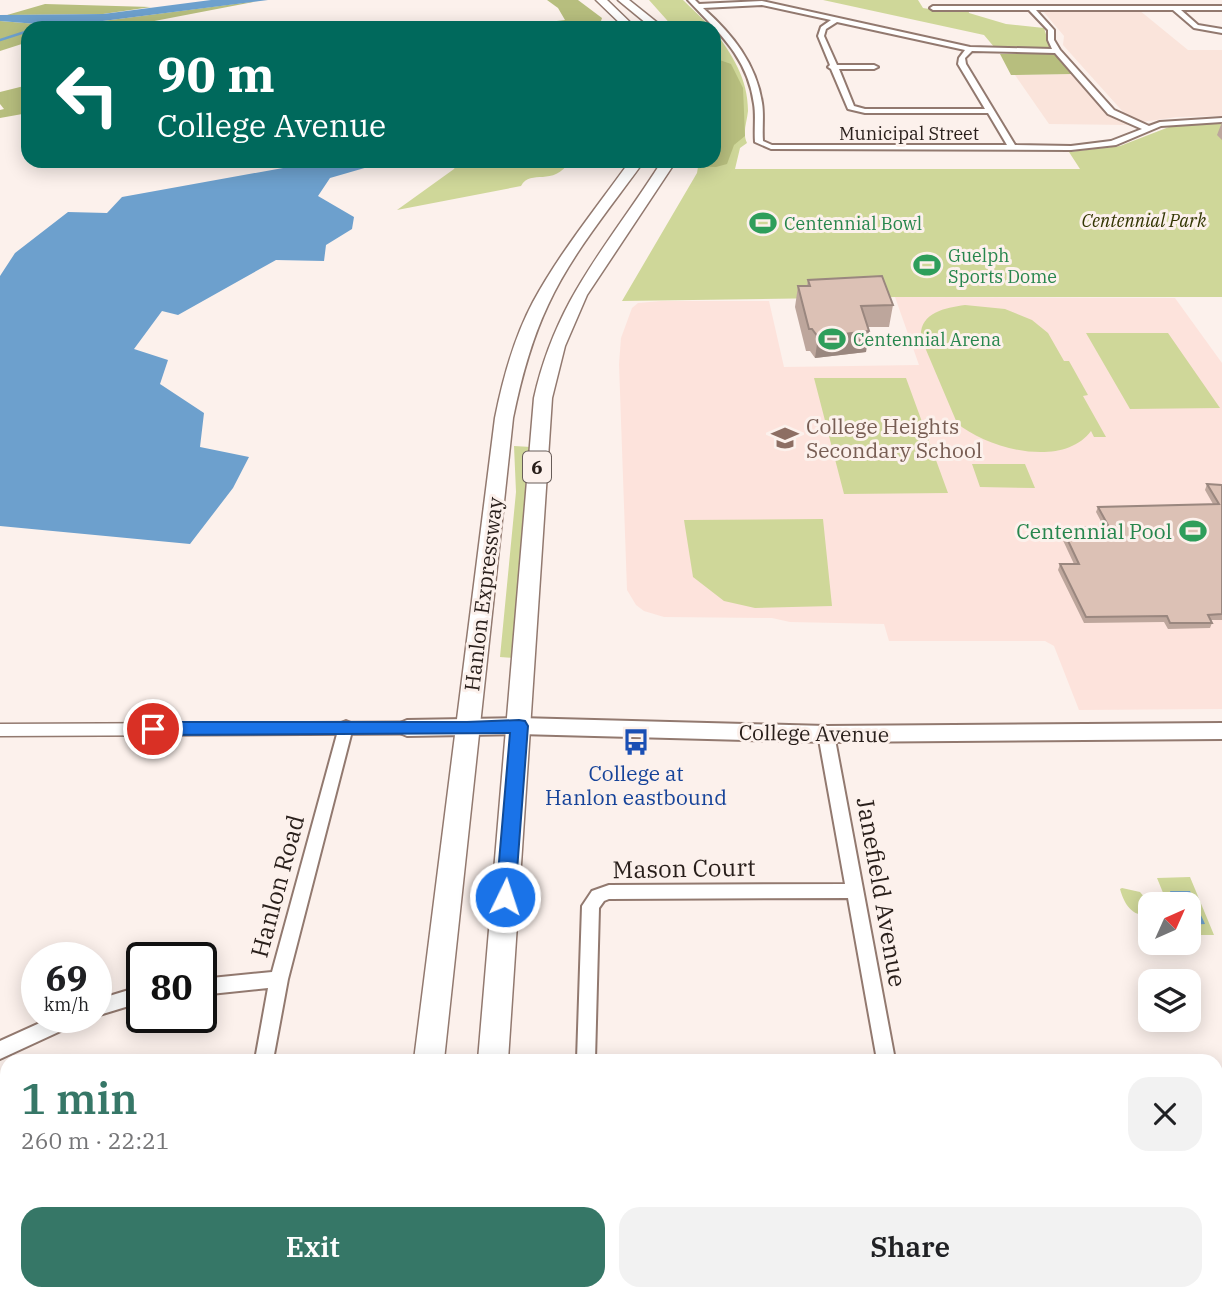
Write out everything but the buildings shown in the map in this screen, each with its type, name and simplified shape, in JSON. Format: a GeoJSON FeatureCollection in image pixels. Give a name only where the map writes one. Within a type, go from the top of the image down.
{"type":"FeatureCollection","features":[{"type":"Feature","properties":{"kind":"highway"},"geometry":{"type":"LineString","coordinates":[[593,0],[610,9]]}},
{"type":"Feature","properties":{"kind":"highway"},"geometry":{"type":"LineString","coordinates":[[601,0],[623,21]]}},
{"type":"Feature","properties":{"kind":"highway"},"geometry":{"type":"LineString","coordinates":[[623,0],[652,21]]}},
{"type":"Feature","properties":{"kind":"highway"},"geometry":{"type":"LineString","coordinates":[[639,0],[654,21]]}},
{"type":"Feature","properties":{"kind":"highway","name":"Hanlon Expressway"},"geometry":{"type":"LineString","coordinates":[[430,1054],[504,418],[514,369],[550,285],[632,168]]}},
{"type":"Feature","properties":{"kind":"highway","name":"Hanlon Expressway"},"geometry":{"type":"LineString","coordinates":[[493,1054],[540,429],[549,370],[569,315],[601,261],[664,168]]}},
{"type":"Feature","properties":{"kind":"main road","name":"College Avenue"},"geometry":{"type":"LineString","coordinates":[[407,728],[519,726],[826,734],[1222,732]]}},
{"type":"Feature","properties":{"kind":"street"},"geometry":{"type":"LineString","coordinates":[[695,3],[762,3],[970,49],[1057,51]]}},
{"type":"Feature","properties":{"kind":"street","name":"Municipal Street"},"geometry":{"type":"LineString","coordinates":[[695,3],[715,21]]}},
{"type":"Feature","properties":{"kind":"street"},"geometry":{"type":"LineString","coordinates":[[933,8],[1222,8]]}},
{"type":"Feature","properties":{"kind":"street"},"geometry":{"type":"LineString","coordinates":[[1031,8],[1051,30],[1051,40],[1057,51],[1111,112],[1147,128]]}},
{"type":"Feature","properties":{"kind":"street"},"geometry":{"type":"LineString","coordinates":[[1175,8],[1196,27],[1222,31]]}},
{"type":"Feature","properties":{"kind":"street"},"geometry":{"type":"LineString","coordinates":[[837,19],[821,33],[848,104],[855,109],[991,111]]}},
{"type":"Feature","properties":{"kind":"street","name":"Municipal Street"},"geometry":{"type":"LineString","coordinates":[[721,26],[745,58],[755,86],[759,104],[758,138],[763,145],[779,149],[1070,148],[1103,145],[1147,128],[1177,122],[1222,120]]}},
{"type":"Feature","properties":{"kind":"street"},"geometry":{"type":"LineString","coordinates":[[970,49],[962,58],[962,64],[1013,148]]}},
{"type":"Feature","properties":{"kind":"street"},"geometry":{"type":"LineString","coordinates":[[832,67],[874,67]]}},
{"type":"Feature","properties":{"kind":"street","name":"Hanlon Road"},"geometry":{"type":"LineString","coordinates":[[265,1054],[279,979],[346,727]]}},
{"type":"Feature","properties":{"kind":"street"},"geometry":{"type":"LineString","coordinates":[[0,730],[407,728]]}},
{"type":"Feature","properties":{"kind":"street","name":"Janefield Avenue"},"geometry":{"type":"LineString","coordinates":[[826,734],[885,1054]]}},
{"type":"Feature","properties":{"kind":"street","name":"Mason Court"},"geometry":{"type":"LineString","coordinates":[[586,1054],[591,906],[598,896],[609,892],[855,891]]}},
{"type":"Feature","properties":{"kind":"street"},"geometry":{"type":"LineString","coordinates":[[217,985],[279,979]]}},
{"type":"Feature","properties":{"kind":"street"},"geometry":{"type":"LineString","coordinates":[[0,1050],[37,1033]]}},
{"type":"Feature","properties":{"kind":"shaded area"},"geometry":{"type":"Polygon","coordinates":[[[1139,10],[1188,50],[1222,50],[1222,116],[1177,117],[1142,122],[1124,113],[1063,45],[1064,36],[1043,11],[1139,10]]]}},
{"type":"Feature","properties":{"kind":"shaded area"},"geometry":{"type":"Polygon","coordinates":[[[1073,74],[1106,113],[1128,125],[1049,124],[1015,75],[1073,74]]]}},
{"type":"Feature","properties":{"kind":"shaded area"},"geometry":{"type":"Polygon","coordinates":[[[895,297],[1175,298],[1222,363],[1222,709],[1079,710],[1054,646],[1045,641],[889,641],[884,624],[790,622],[772,618],[664,617],[644,611],[636,605],[627,590],[619,364],[621,338],[632,308],[638,303],[661,301],[769,301],[784,367],[919,365],[895,297]]]}},
{"type":"Feature","properties":{"kind":"green space"},"geometry":{"type":"Polygon","coordinates":[[[547,0],[578,0],[602,18],[601,21],[557,21],[565,20],[558,8],[547,0]]]}},
{"type":"Feature","properties":{"kind":"green space"},"geometry":{"type":"Polygon","coordinates":[[[649,0],[683,0],[705,21],[668,21],[649,0]]]}},
{"type":"Feature","properties":{"kind":"green space"},"geometry":{"type":"Polygon","coordinates":[[[823,0],[918,0],[923,8],[968,9],[969,13],[1006,24],[1044,28],[1050,47],[995,48],[984,35],[823,0]]]}},
{"type":"Feature","properties":{"kind":"green space"},"geometry":{"type":"Polygon","coordinates":[[[258,1],[154,21],[103,21],[258,1]]]}},
{"type":"Feature","properties":{"kind":"green space"},"geometry":{"type":"Polygon","coordinates":[[[45,4],[151,7],[103,14],[7,15],[45,4]]]}},
{"type":"Feature","properties":{"kind":"green space"},"geometry":{"type":"Polygon","coordinates":[[[0,21],[21,23],[21,44],[0,51],[0,21]]]}},
{"type":"Feature","properties":{"kind":"green space","name":"Centennial Park"},"geometry":{"type":"Polygon","coordinates":[[[721,40],[742,77],[747,99],[747,143],[740,148],[735,169],[1080,169],[1069,152],[1120,146],[1169,127],[1222,122],[1222,297],[895,297],[622,301],[698,168],[721,168],[721,40]]]}},
{"type":"Feature","properties":{"kind":"green space"},"geometry":{"type":"Polygon","coordinates":[[[1000,54],[1055,54],[1072,74],[1011,75],[1000,54]]]}},
{"type":"Feature","properties":{"kind":"green space"},"geometry":{"type":"Polygon","coordinates":[[[721,60],[731,64],[743,88],[745,136],[734,145],[727,164],[721,166],[721,60]]]}},
{"type":"Feature","properties":{"kind":"green space"},"geometry":{"type":"Polygon","coordinates":[[[21,87],[21,114],[0,118],[0,110],[4,109],[0,104],[0,92],[21,87]]]}},
{"type":"Feature","properties":{"kind":"green space"},"geometry":{"type":"Polygon","coordinates":[[[564,168],[557,174],[530,178],[521,186],[397,210],[454,169],[564,168]]]}},
{"type":"Feature","properties":{"kind":"green space"},"geometry":{"type":"Polygon","coordinates":[[[965,305],[1005,309],[1032,320],[1048,333],[1064,361],[1069,361],[1088,395],[1083,396],[1106,437],[1094,437],[1091,431],[1078,443],[1062,449],[1025,451],[987,441],[957,423],[921,338],[921,330],[934,313],[965,305]]]}},
{"type":"Feature","properties":{"kind":"green space"},"geometry":{"type":"Polygon","coordinates":[[[1086,333],[1168,333],[1220,408],[1130,409],[1086,333]]]}},
{"type":"Feature","properties":{"kind":"green space"},"geometry":{"type":"Polygon","coordinates":[[[814,378],[906,378],[948,493],[844,494],[814,378]]]}},
{"type":"Feature","properties":{"kind":"green space"},"geometry":{"type":"Polygon","coordinates":[[[514,446],[531,447],[513,658],[500,657],[516,492],[514,446]]]}},
{"type":"Feature","properties":{"kind":"green space"},"geometry":{"type":"Polygon","coordinates":[[[972,464],[1025,464],[1035,488],[980,487],[972,464]]]}},
{"type":"Feature","properties":{"kind":"green space"},"geometry":{"type":"Polygon","coordinates":[[[823,519],[832,606],[755,608],[724,601],[693,577],[684,520],[823,519]]]}},
{"type":"Feature","properties":{"kind":"green space"},"geometry":{"type":"Polygon","coordinates":[[[1190,877],[1196,892],[1163,892],[1157,878],[1190,877]]]}},
{"type":"Feature","properties":{"kind":"green space"},"geometry":{"type":"Polygon","coordinates":[[[1120,889],[1140,892],[1138,914],[1126,904],[1120,889]]]}},
{"type":"Feature","properties":{"kind":"green space"},"geometry":{"type":"Polygon","coordinates":[[[1201,904],[1214,935],[1201,935],[1201,904]]]}},
{"type":"Feature","properties":{"kind":"water"},"geometry":{"type":"Polygon","coordinates":[[[211,0],[268,0],[103,21],[0,21],[0,15],[103,14],[211,0]]]}},
{"type":"Feature","properties":{"kind":"water"},"geometry":{"type":"Polygon","coordinates":[[[283,168],[365,168],[330,178],[318,196],[354,217],[352,229],[326,245],[324,261],[276,260],[178,315],[162,311],[134,349],[168,360],[160,384],[204,413],[200,447],[249,457],[233,488],[190,544],[0,526],[0,276],[15,253],[68,212],[107,213],[122,197],[283,168]]]}},
{"type":"Feature","properties":{"kind":"waterway"},"geometry":{"type":"LineString","coordinates":[[0,40],[21,33]]}},
{"type":"Feature","properties":{"kind":"place","name":"Centennial Bowl"},"geometry":{"type":"Point","coordinates":[763,223]}},
{"type":"Feature","properties":{"kind":"place","name":"Guelph Sports Dome"},"geometry":{"type":"Point","coordinates":[927,265]}},
{"type":"Feature","properties":{"kind":"place","name":"Centennial Arena"},"geometry":{"type":"Point","coordinates":[832,339]}},
{"type":"Feature","properties":{"kind":"place","name":"College Heights Secondary School"},"geometry":{"type":"Point","coordinates":[785,438]}},
{"type":"Feature","properties":{"kind":"place","name":"Centennial Pool"},"geometry":{"type":"Point","coordinates":[1193,531]}},
{"type":"Feature","properties":{"kind":"place","name":"College at Hanlon eastbound"},"geometry":{"type":"Point","coordinates":[636,742]}},
{"type":"Feature","properties":{"kind":"route"},"geometry":{"type":"LineString","coordinates":[[153,729],[467,729],[519,726],[505,897]]}}]}
